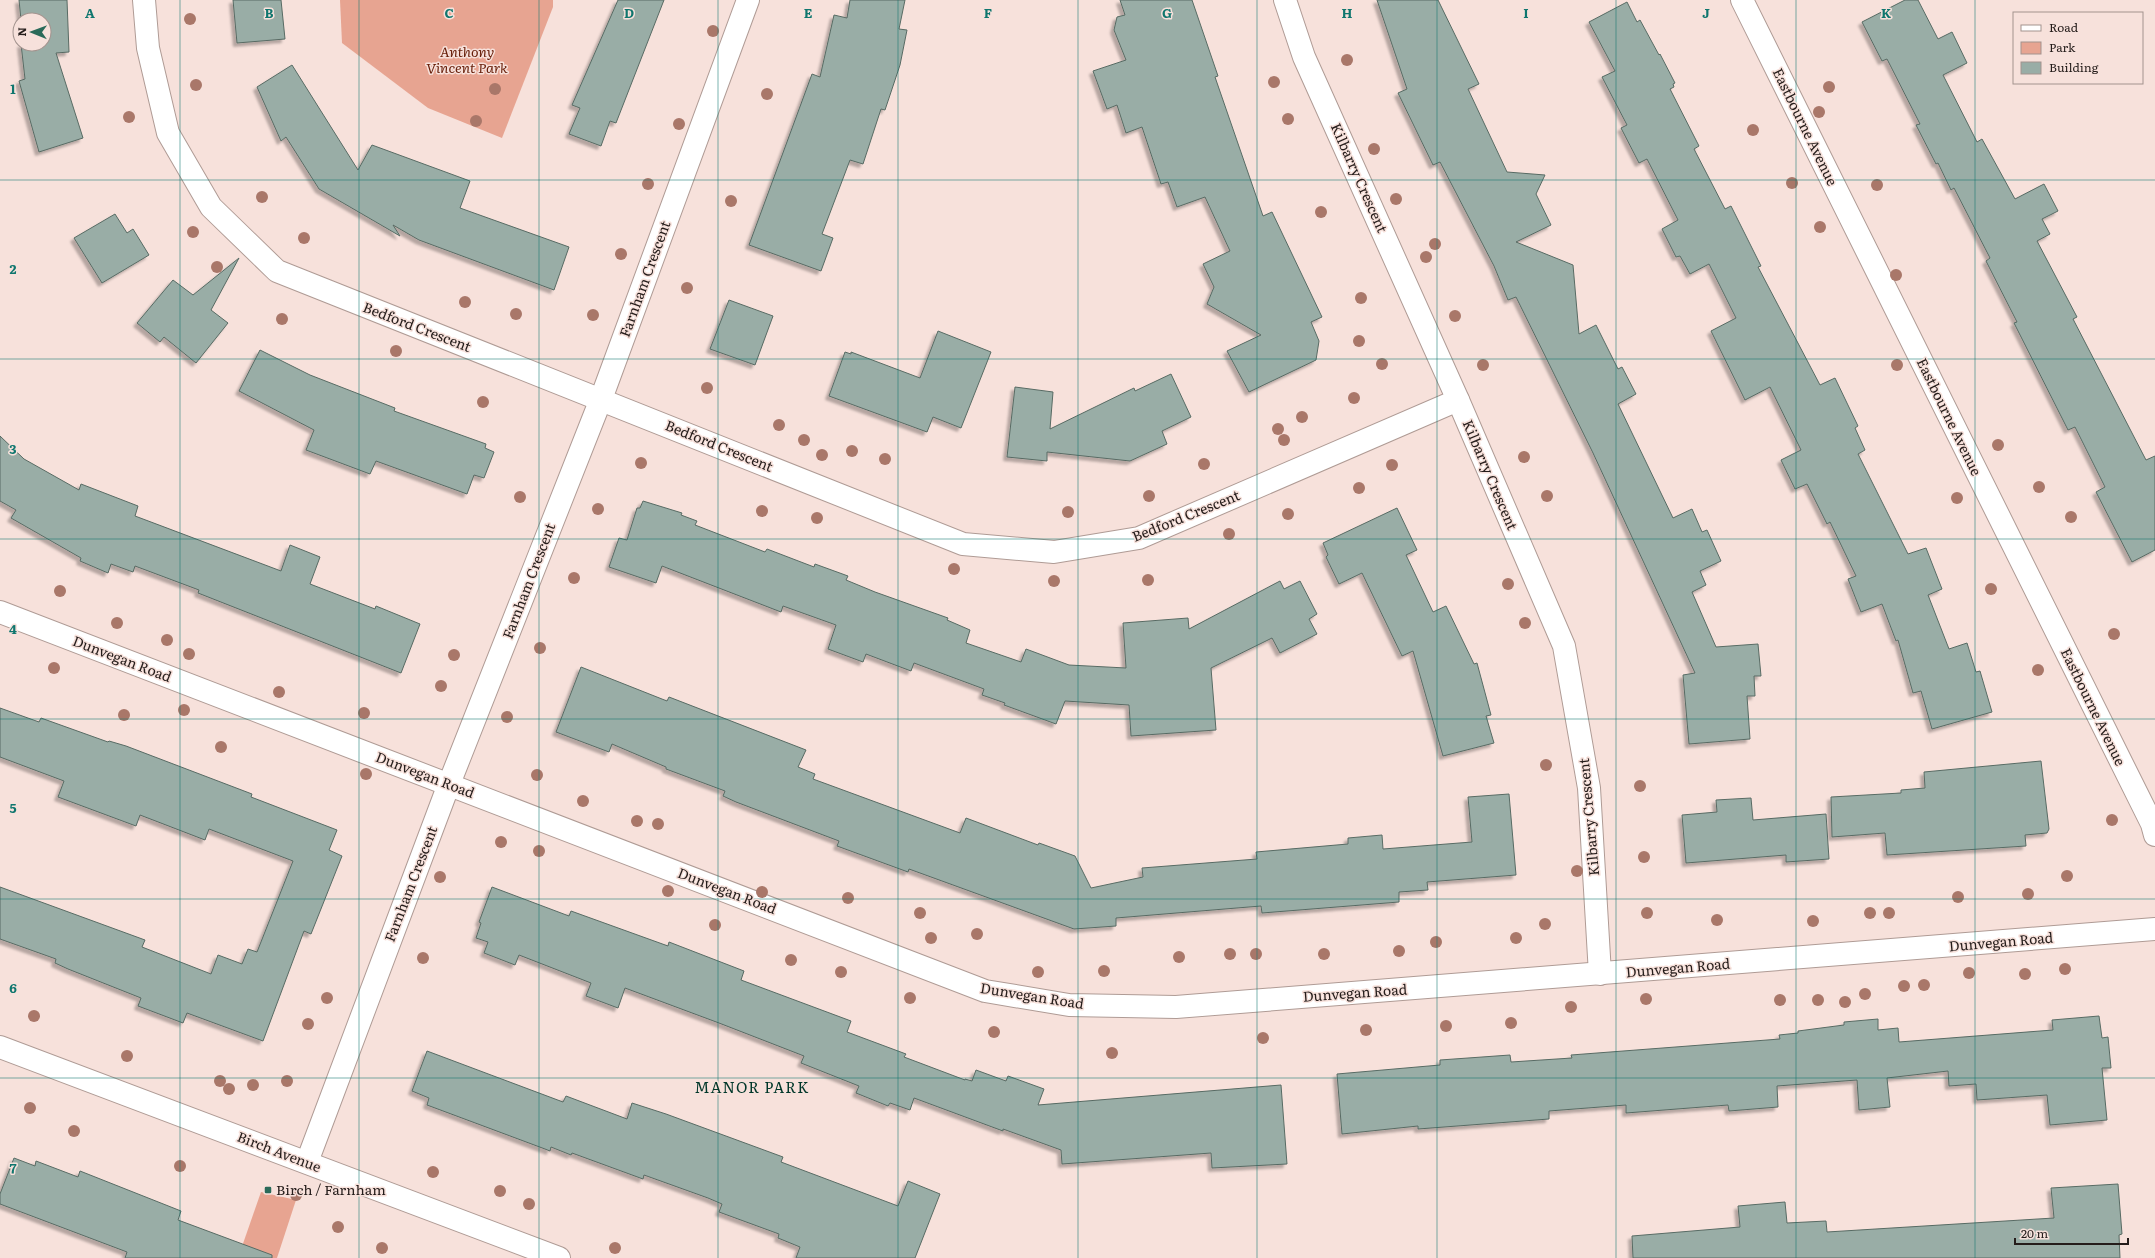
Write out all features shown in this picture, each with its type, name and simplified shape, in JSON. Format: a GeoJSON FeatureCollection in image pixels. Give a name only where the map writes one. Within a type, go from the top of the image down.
{"type":"FeatureCollection","features":[{"type":"Feature","properties":{"kind":"street","name":"Bedford Crescent"},"geometry":{"type":"LineString","coordinates":[[144,0],[148,48],[168,133],[211,207],[277,272],[964,544],[1054,552],[1138,538],[1458,400]]}},
{"type":"Feature","properties":{"kind":"street","name":"Farnham Crescent"},"geometry":{"type":"LineString","coordinates":[[307,1162],[449,784],[600,399],[748,0]]}},
{"type":"Feature","properties":{"kind":"street","name":"Kilbarry Crescent"},"geometry":{"type":"LineString","coordinates":[[1285,0],[1304,57],[1458,400],[1564,646],[1589,788],[1600,974]]}},
{"type":"Feature","properties":{"kind":"street","name":"Eastbourne Avenue"},"geometry":{"type":"LineString","coordinates":[[1742,0],[2152,824],[2155,836]]}},
{"type":"Feature","properties":{"kind":"street","name":"Dunvegan Road"},"geometry":{"type":"LineString","coordinates":[[0,612],[984,991],[1069,1004],[1176,1007],[2155,929]]}},
{"type":"Feature","properties":{"kind":"street","name":"Birch Avenue"},"geometry":{"type":"LineString","coordinates":[[0,1047],[559,1258]]}},
{"type":"Feature","properties":{"kind":"green space","name":"Anthony Vincent Park"},"geometry":{"type":"Polygon","coordinates":[[[340,0],[553,0],[553,7],[502,138],[428,108],[342,43],[340,0]]]}},
{"type":"Feature","properties":{"kind":"green space"},"geometry":{"type":"Polygon","coordinates":[[[261,1192],[296,1200],[277,1258],[238,1258],[261,1192]]]}},
{"type":"Feature","properties":{"kind":"building"},"geometry":{"type":"Polygon","coordinates":[[[19,0],[67,0],[69,52],[56,53],[83,138],[39,152],[19,81],[25,79],[22,52],[52,52],[52,12],[20,12],[19,0]]]}},
{"type":"Feature","properties":{"kind":"building"},"geometry":{"type":"Polygon","coordinates":[[[233,0],[281,0],[285,39],[237,43],[233,0]]]}},
{"type":"Feature","properties":{"kind":"building"},"geometry":{"type":"Polygon","coordinates":[[[618,0],[664,0],[616,123],[610,121],[601,146],[569,134],[580,108],[572,105],[618,0]]]}},
{"type":"Feature","properties":{"kind":"building"},"geometry":{"type":"Polygon","coordinates":[[[850,0],[905,0],[899,29],[907,30],[900,65],[885,110],[881,109],[863,164],[850,160],[822,234],[833,238],[821,271],[749,245],[812,74],[820,77],[834,15],[847,18],[850,0]]]}},
{"type":"Feature","properties":{"kind":"building"},"geometry":{"type":"Polygon","coordinates":[[[1120,0],[1192,0],[1218,76],[1215,77],[1263,216],[1272,212],[1322,317],[1311,322],[1319,341],[1316,360],[1249,392],[1227,351],[1261,335],[1207,304],[1214,287],[1203,264],[1230,251],[1205,197],[1177,207],[1168,182],[1161,184],[1142,127],[1126,133],[1117,105],[1107,109],[1093,71],[1126,60],[1114,30],[1117,17],[1125,15],[1120,0]]]}},
{"type":"Feature","properties":{"kind":"building"},"geometry":{"type":"Polygon","coordinates":[[[1377,0],[1438,0],[1479,84],[1468,89],[1507,172],[1545,175],[1536,194],[1551,225],[1516,242],[1573,265],[1579,334],[1596,325],[1618,369],[1622,367],[1636,394],[1618,404],[1673,518],[1692,509],[1702,532],[1707,530],[1721,561],[1700,571],[1706,585],[1692,592],[1716,647],[1758,644],[1761,676],[1754,676],[1755,696],[1747,696],[1750,739],[1689,744],[1683,675],[1695,673],[1593,453],[1516,297],[1508,300],[1494,266],[1440,162],[1433,165],[1398,93],[1407,89],[1377,0]]]}},
{"type":"Feature","properties":{"kind":"building"},"geometry":{"type":"Polygon","coordinates":[[[1905,0],[1918,0],[1938,39],[1952,32],[1967,63],[1943,75],[1977,142],[1982,139],[2015,199],[2044,184],[2058,211],[2042,219],[2050,234],[2037,241],[2077,317],[2073,319],[2146,460],[2155,456],[2155,550],[2132,562],[2096,492],[2105,487],[2075,427],[2068,430],[2014,323],[2017,322],[1986,261],[1990,258],[1954,188],[1951,190],[1938,163],[1936,164],[1916,125],[1920,124],[1887,59],[1882,61],[1862,22],[1905,0]]]}},
{"type":"Feature","properties":{"kind":"building"},"geometry":{"type":"Polygon","coordinates":[[[1627,2],[1637,22],[1640,20],[1675,83],[1673,84],[1674,87],[1670,89],[1699,146],[1694,149],[1725,209],[1731,206],[1761,266],[1758,267],[1820,385],[1835,378],[1858,426],[1855,428],[1865,450],[1858,454],[1908,554],[1926,548],[1942,589],[1928,595],[1949,649],[1967,643],[1976,672],[1980,671],[1992,712],[1932,729],[1921,691],[1913,693],[1898,640],[1896,641],[1882,604],[1861,612],[1848,579],[1856,576],[1830,522],[1827,524],[1807,484],[1795,489],[1781,460],[1801,450],[1770,387],[1745,400],[1711,331],[1736,318],[1709,264],[1690,274],[1680,256],[1676,257],[1662,229],[1678,220],[1647,159],[1639,163],[1621,128],[1627,125],[1602,77],[1615,71],[1589,22],[1627,2]]]}},
{"type":"Feature","properties":{"kind":"building"},"geometry":{"type":"Polygon","coordinates":[[[292,65],[358,170],[372,145],[470,181],[460,208],[569,247],[554,290],[419,240],[393,225],[400,236],[319,189],[286,137],[281,141],[257,87],[292,65]]]}},
{"type":"Feature","properties":{"kind":"building"},"geometry":{"type":"Polygon","coordinates":[[[115,214],[127,233],[133,229],[149,255],[102,283],[74,238],[115,214]]]}},
{"type":"Feature","properties":{"kind":"building"},"geometry":{"type":"Polygon","coordinates":[[[239,258],[211,310],[228,323],[196,363],[164,337],[160,342],[137,323],[173,280],[193,295],[239,258]]]}},
{"type":"Feature","properties":{"kind":"building"},"geometry":{"type":"Polygon","coordinates":[[[729,300],[773,316],[755,365],[710,349],[729,300]]]}},
{"type":"Feature","properties":{"kind":"building"},"geometry":{"type":"Polygon","coordinates":[[[938,331],[991,352],[961,428],[933,417],[927,432],[829,396],[845,352],[851,354],[851,352],[920,378],[938,331]]]}},
{"type":"Feature","properties":{"kind":"building"},"geometry":{"type":"Polygon","coordinates":[[[260,350],[310,375],[395,408],[394,411],[486,444],[485,448],[494,452],[484,478],[474,475],[467,494],[376,461],[370,474],[306,450],[314,430],[239,391],[260,350]]]}},
{"type":"Feature","properties":{"kind":"building"},"geometry":{"type":"Polygon","coordinates":[[[1171,374],[1191,417],[1162,431],[1167,444],[1130,461],[1047,452],[1047,461],[1007,457],[1015,387],[1053,392],[1050,429],[1134,388],[1135,391],[1171,374]]]}},
{"type":"Feature","properties":{"kind":"building"},"geometry":{"type":"Polygon","coordinates":[[[0,436],[24,459],[79,490],[81,484],[138,506],[135,516],[281,571],[290,545],[320,557],[310,584],[375,609],[376,606],[420,624],[401,673],[198,593],[199,590],[135,566],[133,572],[111,564],[108,573],[80,561],[81,558],[11,518],[16,510],[0,501],[0,436]]]}},
{"type":"Feature","properties":{"kind":"building"},"geometry":{"type":"Polygon","coordinates":[[[643,501],[682,513],[681,515],[697,521],[695,525],[765,552],[767,549],[814,567],[815,564],[848,576],[846,580],[875,592],[948,618],[947,620],[970,630],[966,643],[1021,662],[1026,649],[1069,665],[1126,668],[1123,623],[1188,618],[1189,629],[1280,581],[1284,589],[1300,581],[1317,614],[1309,619],[1317,634],[1280,653],[1272,638],[1211,668],[1216,730],[1131,736],[1129,705],[1065,701],[1056,724],[1004,705],[1005,703],[982,695],[984,689],[914,663],[911,671],[866,654],[863,662],[828,649],[836,625],[783,606],[781,612],[662,566],[656,583],[609,567],[619,538],[627,540],[637,508],[640,508],[643,501]]]}},
{"type":"Feature","properties":{"kind":"building"},"geometry":{"type":"Polygon","coordinates":[[[1397,508],[1417,550],[1406,555],[1433,612],[1446,606],[1474,664],[1477,663],[1491,715],[1486,716],[1494,743],[1443,756],[1413,651],[1402,656],[1362,573],[1339,584],[1326,557],[1328,555],[1323,543],[1397,508]]]}},
{"type":"Feature","properties":{"kind":"building"},"geometry":{"type":"Polygon","coordinates":[[[581,667],[667,701],[669,697],[806,750],[798,767],[815,774],[813,779],[960,833],[966,818],[1038,845],[1039,843],[1075,856],[1091,888],[1143,877],[1142,868],[1257,859],[1256,852],[1348,844],[1348,838],[1382,835],[1383,849],[1472,842],[1468,797],[1509,794],[1516,875],[1427,882],[1428,890],[1399,892],[1399,902],[1262,913],[1261,906],[1116,918],[1116,926],[1074,929],[909,869],[908,872],[837,846],[839,841],[736,802],[723,796],[725,791],[666,769],[666,767],[612,744],[609,752],[556,732],[581,667]]]}},
{"type":"Feature","properties":{"kind":"building"},"geometry":{"type":"Polygon","coordinates":[[[0,708],[39,722],[41,718],[108,742],[126,746],[252,794],[251,797],[337,830],[329,850],[342,856],[311,934],[304,931],[263,1041],[187,1013],[183,1023],[138,1006],[141,998],[68,969],[55,963],[56,959],[0,939],[0,887],[145,940],[142,947],[211,974],[218,955],[242,964],[248,949],[257,952],[293,861],[209,829],[205,840],[140,815],[136,826],[58,797],[64,781],[0,757],[0,708]]]}},
{"type":"Feature","properties":{"kind":"building"},"geometry":{"type":"Polygon","coordinates":[[[2041,761],[2049,829],[2047,833],[2025,835],[2026,846],[1887,855],[1885,833],[1832,837],[1831,797],[1901,793],[1901,790],[1925,788],[1924,772],[2041,761]]]}},
{"type":"Feature","properties":{"kind":"building"},"geometry":{"type":"Polygon","coordinates":[[[1751,798],[1753,820],[1826,814],[1829,859],[1786,862],[1786,855],[1686,863],[1682,815],[1717,812],[1716,800],[1751,798]]]}},
{"type":"Feature","properties":{"kind":"building"},"geometry":{"type":"Polygon","coordinates":[[[492,887],[569,916],[571,911],[668,946],[669,942],[744,971],[741,980],[851,1021],[847,1032],[906,1054],[904,1057],[965,1080],[972,1081],[976,1070],[1006,1081],[1008,1076],[1044,1089],[1038,1105],[1281,1085],[1287,1164],[1212,1168],[1211,1153],[1062,1164],[1061,1150],[1003,1129],[1003,1131],[914,1098],[910,1110],[890,1103],[888,1106],[856,1093],[859,1086],[801,1063],[804,1056],[719,1023],[625,988],[618,1008],[586,996],[591,983],[519,955],[515,965],[484,953],[488,942],[476,938],[481,923],[479,922],[492,887]]]}},
{"type":"Feature","properties":{"kind":"building"},"geometry":{"type":"Polygon","coordinates":[[[2099,1016],[2102,1038],[2108,1037],[2111,1068],[2102,1068],[2107,1120],[2050,1125],[2047,1095],[1977,1100],[1976,1084],[1949,1086],[1948,1071],[1887,1078],[1890,1107],[1859,1110],[1857,1080],[1777,1086],[1778,1107],[1729,1111],[1728,1105],[1626,1113],[1626,1105],[1549,1111],[1549,1119],[1418,1129],[1418,1126],[1342,1134],[1337,1074],[1440,1065],[1440,1060],[1510,1055],[1511,1062],[1572,1058],[1571,1055],[1780,1039],[1779,1035],[1798,1033],[1798,1031],[1844,1025],[1844,1022],[1878,1019],[1878,1030],[1898,1028],[1899,1042],[2053,1030],[2052,1020],[2099,1016]]]}},
{"type":"Feature","properties":{"kind":"building"},"geometry":{"type":"Polygon","coordinates":[[[427,1051],[563,1102],[566,1096],[627,1119],[632,1103],[666,1114],[783,1157],[781,1162],[898,1206],[908,1181],[940,1194],[915,1258],[796,1258],[800,1247],[778,1238],[779,1234],[719,1212],[722,1204],[708,1198],[644,1175],[643,1179],[572,1153],[571,1155],[551,1147],[550,1151],[427,1105],[429,1098],[412,1091],[427,1051]]]}},
{"type":"Feature","properties":{"kind":"building"},"geometry":{"type":"Polygon","coordinates":[[[14,1158],[35,1166],[36,1161],[78,1177],[80,1171],[181,1211],[178,1220],[272,1255],[272,1258],[125,1258],[127,1252],[0,1204],[0,1194],[14,1158]]]}},
{"type":"Feature","properties":{"kind":"building"},"geometry":{"type":"Polygon","coordinates":[[[2118,1184],[2122,1234],[2119,1235],[2120,1258],[1633,1258],[1632,1236],[1740,1227],[1738,1206],[1785,1202],[1787,1223],[1826,1221],[1827,1232],[2054,1218],[2051,1188],[2118,1184]]]}},
{"type":"Feature","properties":{"kind":"place","name":"Birch / Farnham"},"geometry":{"type":"Point","coordinates":[268,1190]}},
{"type":"Feature","properties":{"kind":"district","name":"MANOR PARK"},"geometry":{"type":"Point","coordinates":[752,1088]}}]}
